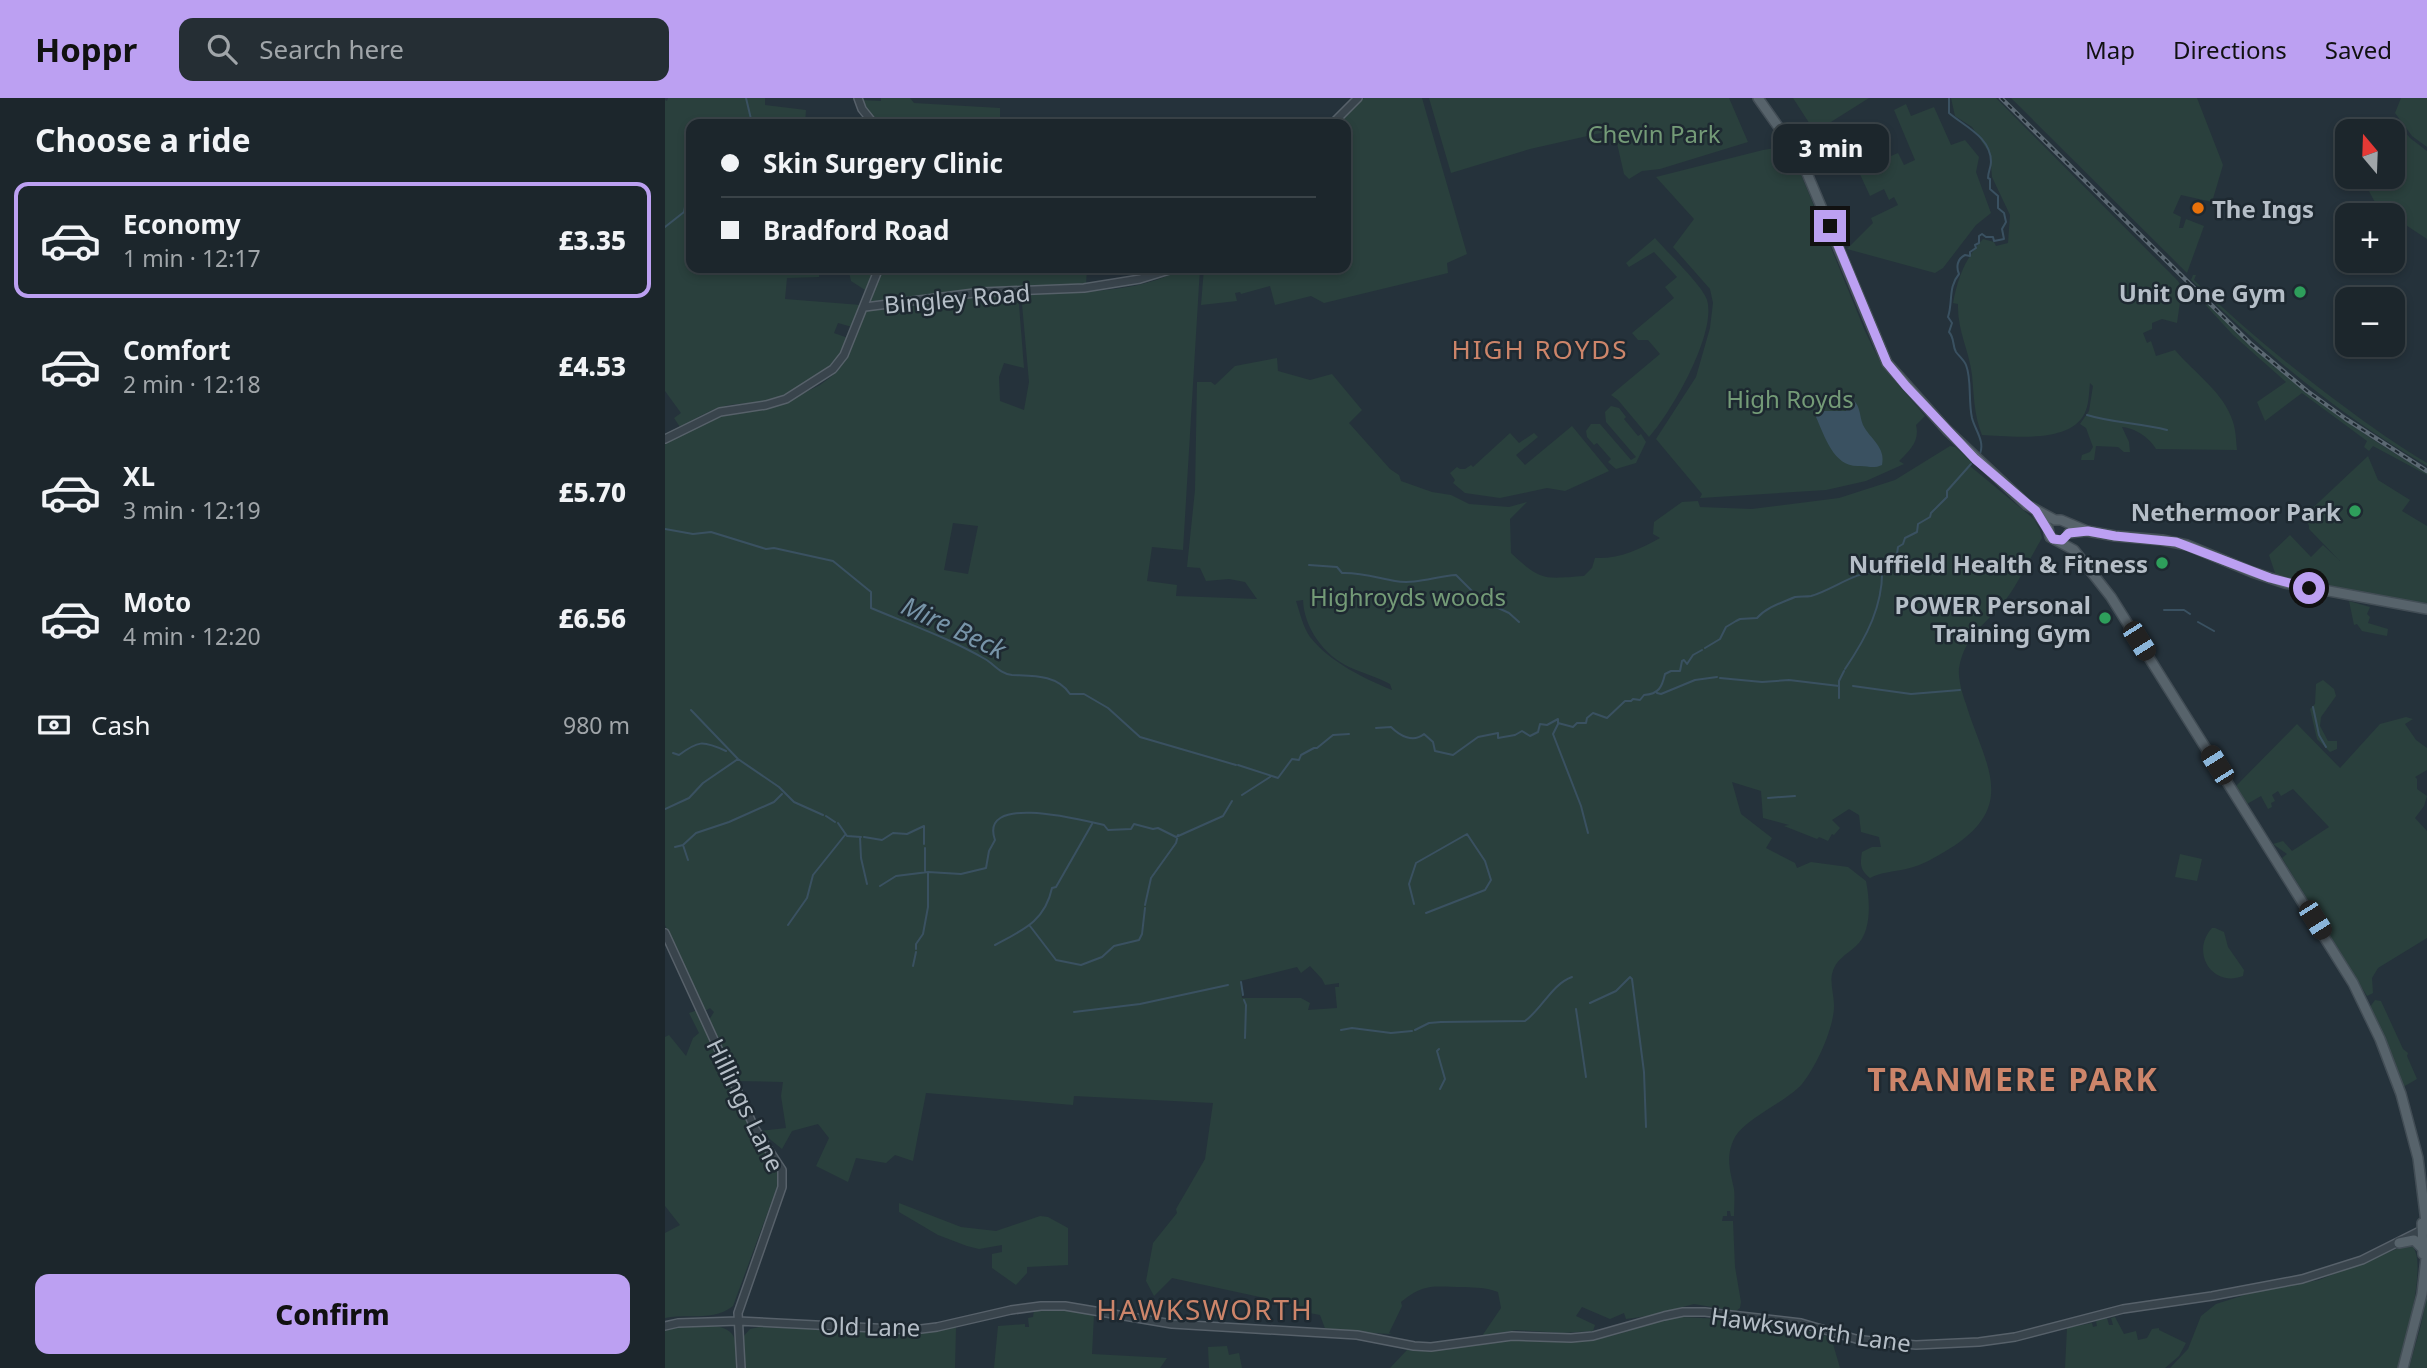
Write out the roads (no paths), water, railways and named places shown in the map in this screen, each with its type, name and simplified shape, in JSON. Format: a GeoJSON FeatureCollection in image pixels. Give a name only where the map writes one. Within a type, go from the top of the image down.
{"type":"FeatureCollection","features":[{"type":"Feature","properties":{"kind":"main road"},"geometry":{"type":"LineString","coordinates":[[1758,98],[1801,159],[1887,363],[1975,459],[2036,511],[2048,528],[2050,537],[2088,531]]}},
{"type":"Feature","properties":{"kind":"main road"},"geometry":{"type":"LineString","coordinates":[[2036,511],[2088,531],[2176,542],[2285,583],[2427,609]]}},
{"type":"Feature","properties":{"kind":"main road"},"geometry":{"type":"LineString","coordinates":[[2048,528],[2060,520]]}},
{"type":"Feature","properties":{"kind":"main road"},"geometry":{"type":"LineString","coordinates":[[2060,520],[2069,526],[2065,536]]}},
{"type":"Feature","properties":{"kind":"main road"},"geometry":{"type":"LineString","coordinates":[[2065,536],[2111,597],[2353,983],[2380,1039],[2401,1094],[2418,1158],[2425,1207],[2423,1294],[2403,1368]]}},
{"type":"Feature","properties":{"kind":"main road"},"geometry":{"type":"LineString","coordinates":[[2399,1243],[2414,1240],[2425,1249]]}},
{"type":"Feature","properties":{"kind":"street"},"geometry":{"type":"LineString","coordinates":[[858,98],[870,119]]}},
{"type":"Feature","properties":{"kind":"street"},"geometry":{"type":"LineString","coordinates":[[1337,119],[1358,98]]}},
{"type":"Feature","properties":{"kind":"street"},"geometry":{"type":"LineString","coordinates":[[865,307],[877,273]]}},
{"type":"Feature","properties":{"kind":"street","name":"Bingley Road"},"geometry":{"type":"LineString","coordinates":[[665,439],[720,412],[766,405],[796,395],[839,363],[865,307],[982,292],[1084,288],[1160,273]]}},
{"type":"Feature","properties":{"kind":"street","name":"Hillings Lane"},"geometry":{"type":"LineString","coordinates":[[665,933],[755,1129],[782,1170],[782,1187],[740,1305],[738,1321],[741,1368]]}},
{"type":"Feature","properties":{"kind":"street","name":"Hawksworth Lane"},"geometry":{"type":"LineString","coordinates":[[1041,1306],[1065,1306],[1203,1327],[1357,1335],[1431,1347],[1512,1336],[1593,1336],[1683,1312],[1801,1323],[1856,1339],[1879,1342],[1916,1345],[1979,1342],[2015,1337],[2123,1309],[2302,1279],[2343,1267],[2425,1229]]}},
{"type":"Feature","properties":{"kind":"street","name":"Old Lane"},"geometry":{"type":"LineString","coordinates":[[665,1326],[678,1323],[738,1321],[913,1330],[937,1328],[992,1313],[1041,1306]]}},
{"type":"Feature","properties":{"kind":"water"},"geometry":{"type":"Polygon","coordinates":[[[1852,399],[1863,425],[1880,448],[1882,465],[1871,467],[1843,462],[1832,450],[1823,433],[1816,417],[1819,411],[1846,411],[1846,402],[1852,399]]]}},
{"type":"Feature","properties":{"kind":"waterway"},"geometry":{"type":"LineString","coordinates":[[746,98],[751,119]]}},
{"type":"Feature","properties":{"kind":"waterway","name":"Mire Beck"},"geometry":{"type":"LineString","coordinates":[[1949,98],[1949,113],[1976,133],[1987,146],[1991,162],[1988,178],[1990,189],[1998,196],[1998,208],[2004,213],[2006,222],[2002,229],[2004,239],[1994,241],[1993,237],[1982,234],[1970,256],[1965,255],[1959,261],[1959,274],[1953,284],[1948,317],[1952,323],[1949,332],[1956,352],[1968,371],[1971,411],[1980,440],[1980,454]]}},
{"type":"Feature","properties":{"kind":"waterway"},"geometry":{"type":"LineString","coordinates":[[665,227],[684,212],[686,202]]}},
{"type":"Feature","properties":{"kind":"waterway"},"geometry":{"type":"LineString","coordinates":[[2087,415],[2167,430]]}},
{"type":"Feature","properties":{"kind":"waterway","name":"Mire Beck"},"geometry":{"type":"LineString","coordinates":[[1705,648],[1720,639],[1726,627],[1740,619],[1757,618],[1770,608],[1795,597],[1811,596],[1861,574],[1876,573],[1889,556],[1897,554],[1898,547],[1903,544],[1905,538],[1917,532],[1918,524],[1930,517],[1947,497],[1947,491],[1971,464]]}},
{"type":"Feature","properties":{"kind":"waterway","name":"Mire Beck"},"geometry":{"type":"LineString","coordinates":[[665,529],[693,534],[711,532],[766,549],[774,548],[833,561],[871,592],[871,608],[957,644],[1004,673],[1051,679],[1065,687],[1070,694],[1084,694],[1108,708],[1140,737],[1236,765]]}},
{"type":"Feature","properties":{"kind":"waterway"},"geometry":{"type":"LineString","coordinates":[[1309,565],[1337,567],[1342,573],[1403,582],[1456,575],[1481,600],[1509,613],[1519,622]]}},
{"type":"Feature","properties":{"kind":"waterway"},"geometry":{"type":"LineString","coordinates":[[1845,669],[1860,645],[1877,608],[1882,566]]}},
{"type":"Feature","properties":{"kind":"waterway"},"geometry":{"type":"LineString","coordinates":[[2164,610],[2184,610],[2190,614]]}},
{"type":"Feature","properties":{"kind":"waterway"},"geometry":{"type":"LineString","coordinates":[[2198,622],[2214,631]]}},
{"type":"Feature","properties":{"kind":"waterway","name":"Mire Beck"},"geometry":{"type":"LineString","coordinates":[[1376,728],[1391,727],[1402,736],[1411,738],[1424,734],[1433,742],[1435,751],[1453,755],[1478,737],[1498,733],[1498,738],[1522,731],[1530,736],[1538,732],[1540,724],[1547,725],[1558,719],[1558,723],[1573,727],[1577,723],[1586,723],[1593,713],[1607,718],[1625,701],[1640,700],[1644,695],[1656,691],[1665,674],[1680,671],[1682,661],[1687,664],[1693,655],[1702,650]]}},
{"type":"Feature","properties":{"kind":"waterway"},"geometry":{"type":"LineString","coordinates":[[1839,698],[1839,681],[1844,671]]}},
{"type":"Feature","properties":{"kind":"waterway"},"geometry":{"type":"LineString","coordinates":[[1657,693],[1661,694],[1695,680],[1717,677]]}},
{"type":"Feature","properties":{"kind":"waterway"},"geometry":{"type":"LineString","coordinates":[[1720,678],[1762,682],[1789,680],[1839,686]]}},
{"type":"Feature","properties":{"kind":"waterway"},"geometry":{"type":"LineString","coordinates":[[1853,686],[1911,694],[1960,690]]}},
{"type":"Feature","properties":{"kind":"waterway"},"geometry":{"type":"LineString","coordinates":[[2313,707],[2319,735],[2326,747]]}},
{"type":"Feature","properties":{"kind":"waterway"},"geometry":{"type":"LineString","coordinates":[[691,710],[738,759],[779,787],[794,802],[823,815]]}},
{"type":"Feature","properties":{"kind":"waterway"},"geometry":{"type":"LineString","coordinates":[[1558,724],[1553,734],[1581,806],[1588,833]]}},
{"type":"Feature","properties":{"kind":"waterway","name":"Mire Beck"},"geometry":{"type":"LineString","coordinates":[[1238,765],[1278,778],[1292,759],[1299,760],[1301,755],[1317,748],[1333,735],[1349,734]]}},
{"type":"Feature","properties":{"kind":"waterway"},"geometry":{"type":"LineString","coordinates":[[673,753],[679,755],[701,744],[726,751]]}},
{"type":"Feature","properties":{"kind":"waterway"},"geometry":{"type":"LineString","coordinates":[[665,809],[689,798],[703,783],[738,759]]}},
{"type":"Feature","properties":{"kind":"waterway"},"geometry":{"type":"LineString","coordinates":[[1242,795],[1270,777]]}},
{"type":"Feature","properties":{"kind":"waterway"},"geometry":{"type":"LineString","coordinates":[[675,847],[683,845],[696,833],[774,802],[782,794]]}},
{"type":"Feature","properties":{"kind":"waterway"},"geometry":{"type":"LineString","coordinates":[[1768,798],[1795,796]]}},
{"type":"Feature","properties":{"kind":"waterway"},"geometry":{"type":"LineString","coordinates":[[880,886],[896,876],[928,872],[961,874],[986,868],[989,851],[995,840],[994,825],[1002,817],[1017,813],[1057,815],[1104,825],[1108,830],[1131,829],[1134,824],[1158,828],[1176,837],[1223,816],[1232,801]]}},
{"type":"Feature","properties":{"kind":"waterway"},"geometry":{"type":"LineString","coordinates":[[826,816],[835,822]]}},
{"type":"Feature","properties":{"kind":"waterway"},"geometry":{"type":"LineString","coordinates":[[838,823],[847,836],[861,837]]}},
{"type":"Feature","properties":{"kind":"waterway"},"geometry":{"type":"LineString","coordinates":[[995,945],[1038,917],[1052,888],[1056,887],[1092,824]]}},
{"type":"Feature","properties":{"kind":"waterway"},"geometry":{"type":"LineString","coordinates":[[864,837],[882,840],[893,833],[907,834],[924,826],[924,844]]}},
{"type":"Feature","properties":{"kind":"waterway"},"geometry":{"type":"LineString","coordinates":[[1414,904],[1409,884],[1416,863],[1467,834],[1485,861],[1491,880],[1485,890],[1426,913]]}},
{"type":"Feature","properties":{"kind":"waterway"},"geometry":{"type":"LineString","coordinates":[[788,925],[807,898],[813,875],[845,835]]}},
{"type":"Feature","properties":{"kind":"waterway"},"geometry":{"type":"LineString","coordinates":[[1145,905],[1151,878],[1176,843],[1178,835]]}},
{"type":"Feature","properties":{"kind":"waterway"},"geometry":{"type":"LineString","coordinates":[[860,837],[861,858],[867,884]]}},
{"type":"Feature","properties":{"kind":"waterway"},"geometry":{"type":"LineString","coordinates":[[683,845],[688,860]]}},
{"type":"Feature","properties":{"kind":"waterway"},"geometry":{"type":"LineString","coordinates":[[925,848],[925,871]]}},
{"type":"Feature","properties":{"kind":"waterway"},"geometry":{"type":"LineString","coordinates":[[916,949],[916,944],[923,934],[928,907],[928,873]]}},
{"type":"Feature","properties":{"kind":"waterway"},"geometry":{"type":"LineString","coordinates":[[1030,926],[1056,960],[1081,965],[1102,957],[1114,946],[1139,940],[1145,908]]}},
{"type":"Feature","properties":{"kind":"waterway"},"geometry":{"type":"LineString","coordinates":[[913,966],[916,952]]}},
{"type":"Feature","properties":{"kind":"waterway"},"geometry":{"type":"LineString","coordinates":[[1415,1030],[1429,1023],[1441,1022],[1525,1021],[1559,985],[1572,977]]}},
{"type":"Feature","properties":{"kind":"waterway"},"geometry":{"type":"LineString","coordinates":[[1590,1003],[1616,991],[1630,977],[1632,979],[1644,1072],[1646,1127]]}},
{"type":"Feature","properties":{"kind":"waterway"},"geometry":{"type":"LineString","coordinates":[[1241,982],[1243,995]]}},
{"type":"Feature","properties":{"kind":"waterway"},"geometry":{"type":"LineString","coordinates":[[1074,1012],[1140,1004],[1228,985]]}},
{"type":"Feature","properties":{"kind":"waterway"},"geometry":{"type":"LineString","coordinates":[[1244,1000],[1245,1038]]}},
{"type":"Feature","properties":{"kind":"waterway"},"geometry":{"type":"LineString","coordinates":[[1576,1009],[1586,1077]]}},
{"type":"Feature","properties":{"kind":"waterway"},"geometry":{"type":"LineString","coordinates":[[1341,1030],[1352,1028],[1391,1033],[1412,1031]]}},
{"type":"Feature","properties":{"kind":"waterway"},"geometry":{"type":"LineString","coordinates":[[1439,1049],[1437,1051],[1445,1079],[1440,1089]]}},
{"type":"Feature","properties":{"kind":"railway"},"geometry":{"type":"LineString","coordinates":[[2001,98],[2251,344],[2307,391],[2427,471]]}},
{"type":"Feature","properties":{"kind":"place","name":"The Ings"},"geometry":{"type":"Point","coordinates":[2198,208]}},
{"type":"Feature","properties":{"kind":"place","name":"Unit One Gym"},"geometry":{"type":"Point","coordinates":[2300,292]}},
{"type":"Feature","properties":{"kind":"place","name":"Nethermoor Park"},"geometry":{"type":"Point","coordinates":[2355,511]}},
{"type":"Feature","properties":{"kind":"place","name":"Nuffield Health & Fitness"},"geometry":{"type":"Point","coordinates":[2162,563]}},
{"type":"Feature","properties":{"kind":"place","name":"POWER Personal Training Gym"},"geometry":{"type":"Point","coordinates":[2105,618]}},
{"type":"Feature","properties":{"kind":"district","name":"HIGH ROYDS"},"geometry":{"type":"Point","coordinates":[1540,349]}},
{"type":"Feature","properties":{"kind":"district","name":"TRANMERE PARK"},"geometry":{"type":"Point","coordinates":[2013,1078]}},
{"type":"Feature","properties":{"kind":"district","name":"HAWKSWORTH"},"geometry":{"type":"Point","coordinates":[1205,1309]}},
{"type":"Feature","properties":{"kind":"park label","name":"Chevin Park"},"geometry":{"type":"Point","coordinates":[1654,133]}},
{"type":"Feature","properties":{"kind":"park label","name":"High Royds"},"geometry":{"type":"Point","coordinates":[1790,398]}},
{"type":"Feature","properties":{"kind":"park label","name":"Highroyds woods"},"geometry":{"type":"Point","coordinates":[1408,596]}}]}
